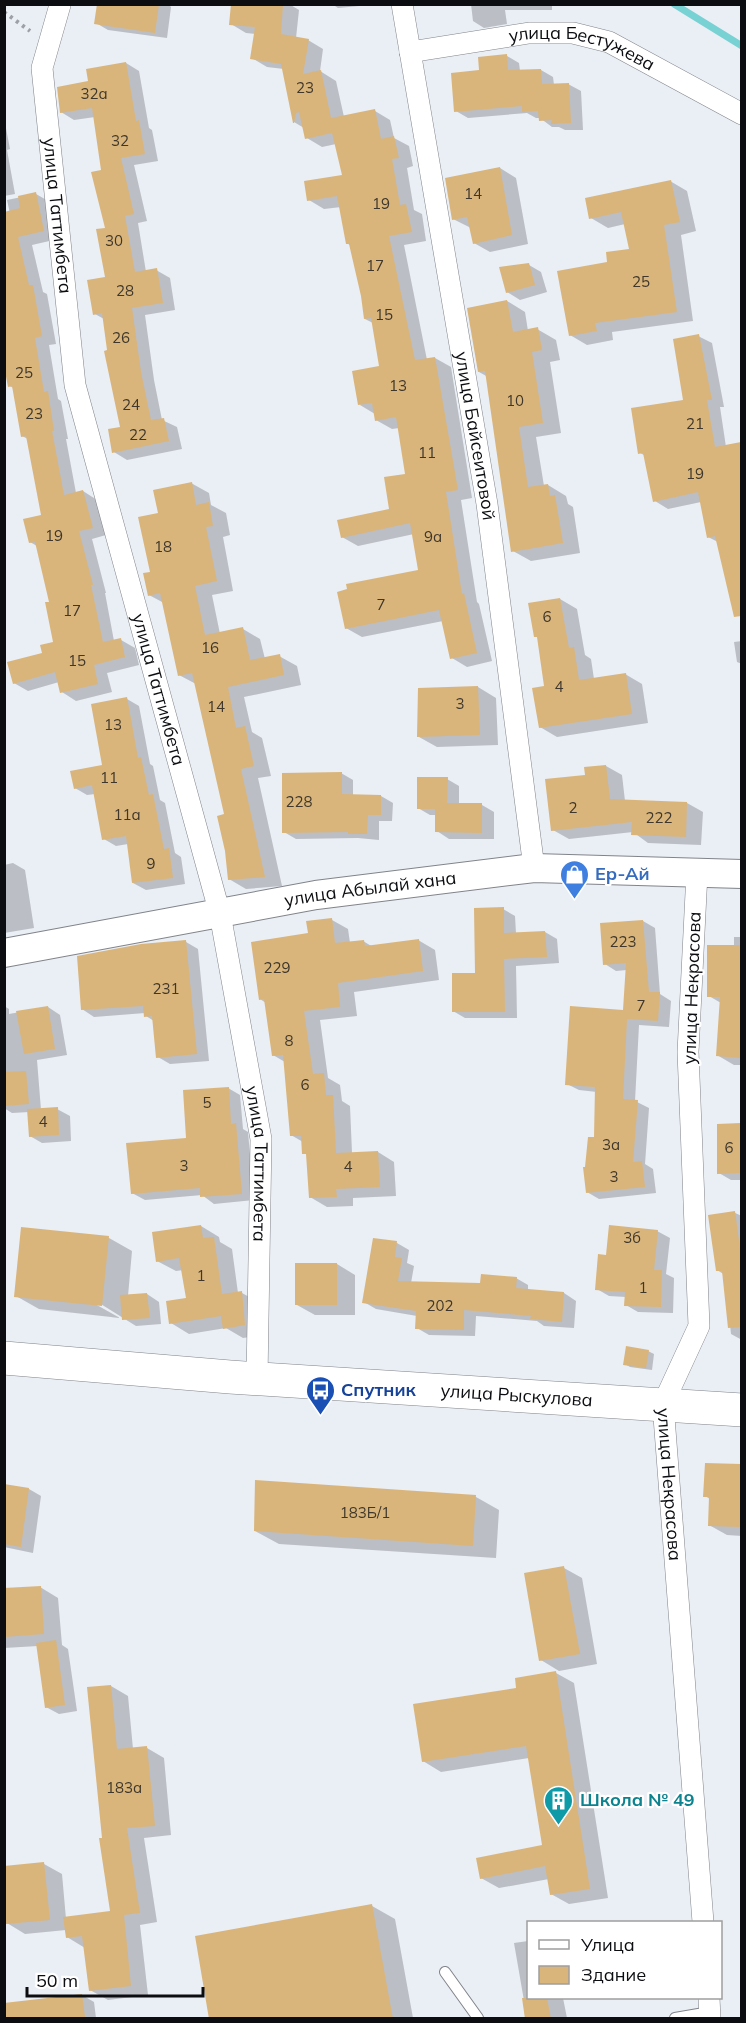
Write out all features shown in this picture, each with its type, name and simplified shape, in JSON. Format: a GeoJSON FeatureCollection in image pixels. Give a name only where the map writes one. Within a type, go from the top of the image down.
{"type":"FeatureCollection","features":[{"type":"Feature","properties":{"kind":"main road","name":"улица Рыскулова"},"geometry":{"type":"LineString","coordinates":[[4,1358],[257,1379],[741,1410]]}},
{"type":"Feature","properties":{"kind":"street","name":"улица Байсеитовой"},"geometry":{"type":"LineString","coordinates":[[402,4],[487,504],[534,868]]}},
{"type":"Feature","properties":{"kind":"street","name":"улица Таттимбета"},"geometry":{"type":"LineString","coordinates":[[60,5],[42,68],[75,385],[220,914],[261,1138],[257,1379]]}},
{"type":"Feature","properties":{"kind":"street","name":"улица Бестужева"},"geometry":{"type":"LineString","coordinates":[[410,52],[530,33],[573,33],[609,42],[741,114]]}},
{"type":"Feature","properties":{"kind":"street","name":"улица Абылай хана"},"geometry":{"type":"LineString","coordinates":[[4,953],[316,895],[534,868],[741,874]]}},
{"type":"Feature","properties":{"kind":"street","name":"улица Некрасова"},"geometry":{"type":"LineString","coordinates":[[697,873],[688,1052],[699,1326],[663,1404],[703,1921]]}},
{"type":"Feature","properties":{"kind":"lane"},"geometry":{"type":"LineString","coordinates":[[445,1971],[478,2019]]}},
{"type":"Feature","properties":{"kind":"lane"},"geometry":{"type":"LineString","coordinates":[[675,2019],[710,2009]]}},
{"type":"Feature","properties":{"kind":"building"},"geometry":{"type":"Polygon","coordinates":[[[97,4],[159,4],[155,33],[94,24],[97,4]]]}},
{"type":"Feature","properties":{"kind":"building"},"geometry":{"type":"Polygon","coordinates":[[[231,4],[283,4],[281,34],[309,39],[303,74],[321,70],[331,118],[375,109],[381,139],[394,136],[399,158],[392,159],[400,205],[406,204],[412,232],[389,236],[415,360],[435,357],[458,490],[446,492],[462,594],[464,593],[477,653],[450,659],[439,610],[345,629],[337,592],[347,589],[346,584],[418,570],[410,523],[341,538],[337,520],[389,509],[384,477],[405,474],[396,417],[375,421],[372,403],[358,405],[352,371],[379,366],[371,318],[364,319],[361,296],[349,244],[346,244],[337,196],[307,201],[304,181],[342,175],[332,133],[305,139],[299,112],[296,113],[293,123],[281,64],[250,59],[255,27],[229,25],[231,4]]]}},
{"type":"Feature","properties":{"kind":"building"},"geometry":{"type":"Polygon","coordinates":[[[507,54],[508,70],[541,69],[542,84],[569,83],[571,123],[551,124],[552,120],[539,121],[538,111],[522,112],[522,106],[454,112],[451,73],[479,70],[478,57],[507,54]]]}},
{"type":"Feature","properties":{"kind":"building"},"geometry":{"type":"Polygon","coordinates":[[[126,62],[136,121],[139,120],[145,154],[121,158],[134,214],[125,216],[135,272],[157,268],[163,303],[132,308],[141,372],[151,420],[164,418],[169,441],[112,453],[108,429],[120,427],[104,351],[107,350],[102,313],[93,315],[87,280],[105,277],[96,229],[105,228],[91,172],[101,170],[92,108],[60,113],[57,87],[88,81],[86,69],[126,62]]]}},
{"type":"Feature","properties":{"kind":"building"},"geometry":{"type":"Polygon","coordinates":[[[500,167],[512,235],[473,244],[467,217],[452,220],[445,178],[500,167]]]}},
{"type":"Feature","properties":{"kind":"building"},"geometry":{"type":"Polygon","coordinates":[[[671,180],[680,222],[664,225],[677,312],[595,323],[597,331],[569,336],[557,271],[607,262],[606,252],[629,249],[621,212],[589,219],[585,198],[671,180]]]}},
{"type":"Feature","properties":{"kind":"building"},"geometry":{"type":"Polygon","coordinates":[[[36,192],[44,231],[18,237],[29,285],[33,285],[42,336],[35,338],[44,392],[48,391],[54,431],[52,431],[64,495],[83,490],[93,528],[79,531],[93,585],[91,585],[103,642],[121,638],[125,657],[94,665],[98,684],[60,693],[55,672],[13,684],[7,662],[42,653],[40,645],[53,642],[45,602],[49,602],[35,542],[29,543],[23,519],[41,515],[26,436],[21,437],[12,386],[8,387],[4,366],[4,212],[20,208],[18,196],[36,192]]]}},
{"type":"Feature","properties":{"kind":"building"},"geometry":{"type":"Polygon","coordinates":[[[529,263],[535,285],[506,293],[499,267],[529,263]]]}},
{"type":"Feature","properties":{"kind":"building"},"geometry":{"type":"Polygon","coordinates":[[[507,300],[513,332],[538,327],[542,350],[532,352],[543,423],[519,427],[528,487],[548,484],[550,496],[555,495],[563,543],[511,552],[485,371],[478,372],[467,308],[507,300]]]}},
{"type":"Feature","properties":{"kind":"building"},"geometry":{"type":"Polygon","coordinates":[[[699,334],[712,400],[707,400],[715,447],[741,442],[741,616],[734,617],[715,536],[707,538],[698,492],[653,502],[643,453],[638,454],[631,408],[683,400],[673,339],[699,334]]]}},
{"type":"Feature","properties":{"kind":"building"},"geometry":{"type":"Polygon","coordinates":[[[192,482],[196,505],[209,502],[213,526],[206,527],[217,581],[195,586],[205,635],[243,627],[250,660],[280,654],[284,675],[228,687],[236,728],[245,726],[254,766],[241,769],[265,877],[228,880],[225,851],[217,816],[224,814],[192,673],[178,676],[160,593],[148,596],[143,573],[150,572],[138,517],[158,513],[153,490],[192,482]]]}},
{"type":"Feature","properties":{"kind":"building"},"geometry":{"type":"Polygon","coordinates":[[[560,598],[569,648],[574,647],[579,680],[626,673],[632,714],[539,728],[532,688],[544,686],[537,637],[534,637],[528,603],[560,598]]]}},
{"type":"Feature","properties":{"kind":"building"},"geometry":{"type":"Polygon","coordinates":[[[478,686],[480,735],[417,737],[418,688],[478,686]]]}},
{"type":"Feature","properties":{"kind":"building"},"geometry":{"type":"Polygon","coordinates":[[[127,697],[138,758],[141,757],[149,795],[153,794],[164,849],[169,848],[173,878],[132,883],[126,836],[102,840],[92,785],[74,789],[70,771],[102,765],[91,704],[127,697]]]}},
{"type":"Feature","properties":{"kind":"building"},"geometry":{"type":"Polygon","coordinates":[[[606,765],[610,799],[687,802],[686,837],[631,835],[632,822],[551,831],[545,779],[585,775],[584,767],[606,765]]]}},
{"type":"Feature","properties":{"kind":"building"},"geometry":{"type":"Polygon","coordinates":[[[342,772],[342,794],[381,795],[381,815],[368,815],[367,834],[282,833],[282,773],[342,772]]]}},
{"type":"Feature","properties":{"kind":"building"},"geometry":{"type":"Polygon","coordinates":[[[417,777],[448,777],[447,803],[482,803],[482,833],[435,832],[435,809],[417,809],[417,777]]]}},
{"type":"Feature","properties":{"kind":"building"},"geometry":{"type":"Polygon","coordinates":[[[504,907],[504,933],[545,931],[547,957],[504,959],[505,1012],[452,1012],[452,973],[475,973],[474,908],[504,907]]]}},
{"type":"Feature","properties":{"kind":"building"},"geometry":{"type":"Polygon","coordinates":[[[332,918],[335,943],[364,940],[365,946],[419,939],[423,971],[338,983],[340,1007],[304,1011],[313,1074],[324,1073],[326,1095],[333,1095],[336,1153],[378,1151],[380,1187],[336,1189],[337,1197],[309,1198],[306,1154],[302,1154],[301,1136],[290,1136],[283,1055],[272,1056],[264,999],[259,1000],[251,942],[308,933],[306,921],[332,918]]]}},
{"type":"Feature","properties":{"kind":"building"},"geometry":{"type":"Polygon","coordinates":[[[643,920],[649,992],[660,992],[658,1021],[627,1019],[623,1099],[638,1100],[633,1162],[642,1161],[645,1187],[586,1193],[583,1167],[585,1167],[588,1137],[594,1137],[595,1087],[565,1085],[570,1006],[623,1010],[626,963],[603,965],[600,923],[643,920]]]}},
{"type":"Feature","properties":{"kind":"building"},"geometry":{"type":"Polygon","coordinates":[[[186,940],[197,1054],[156,1058],[152,1016],[144,1017],[143,1006],[81,1010],[77,956],[141,944],[186,940]]]}},
{"type":"Feature","properties":{"kind":"building"},"geometry":{"type":"Polygon","coordinates":[[[707,945],[741,945],[741,1058],[716,1056],[720,997],[707,997],[707,945]]]}},
{"type":"Feature","properties":{"kind":"building"},"geometry":{"type":"Polygon","coordinates":[[[48,1006],[55,1049],[24,1054],[16,1011],[48,1006]]]}},
{"type":"Feature","properties":{"kind":"building"},"geometry":{"type":"Polygon","coordinates":[[[26,1071],[29,1104],[4,1106],[4,1072],[26,1071]]]}},
{"type":"Feature","properties":{"kind":"building"},"geometry":{"type":"Polygon","coordinates":[[[229,1087],[231,1124],[236,1123],[242,1194],[200,1197],[200,1188],[131,1194],[126,1143],[186,1138],[183,1090],[229,1087]]]}},
{"type":"Feature","properties":{"kind":"building"},"geometry":{"type":"Polygon","coordinates":[[[58,1107],[59,1135],[29,1137],[27,1109],[58,1107]]]}},
{"type":"Feature","properties":{"kind":"building"},"geometry":{"type":"Polygon","coordinates":[[[741,1123],[741,1173],[717,1174],[717,1124],[741,1123]]]}},
{"type":"Feature","properties":{"kind":"building"},"geometry":{"type":"Polygon","coordinates":[[[735,1211],[741,1248],[741,1327],[728,1328],[722,1271],[716,1271],[708,1215],[735,1211]]]}},
{"type":"Feature","properties":{"kind":"building"},"geometry":{"type":"Polygon","coordinates":[[[201,1225],[203,1238],[214,1237],[222,1294],[242,1291],[245,1325],[223,1329],[221,1316],[169,1324],[166,1301],[186,1298],[179,1258],[156,1262],[152,1232],[201,1225]]]}},
{"type":"Feature","properties":{"kind":"building"},"geometry":{"type":"Polygon","coordinates":[[[609,1225],[658,1230],[654,1270],[662,1270],[661,1307],[624,1306],[625,1292],[595,1290],[598,1254],[606,1255],[609,1225]]]}},
{"type":"Feature","properties":{"kind":"building"},"geometry":{"type":"Polygon","coordinates":[[[21,1227],[109,1236],[102,1306],[14,1297],[21,1227]]]}},
{"type":"Feature","properties":{"kind":"building"},"geometry":{"type":"Polygon","coordinates":[[[373,1238],[397,1241],[395,1257],[402,1258],[398,1281],[480,1283],[481,1274],[517,1277],[516,1288],[564,1292],[562,1322],[530,1319],[531,1316],[464,1310],[464,1330],[415,1329],[416,1311],[362,1303],[373,1238]]]}},
{"type":"Feature","properties":{"kind":"building"},"geometry":{"type":"Polygon","coordinates":[[[295,1263],[337,1263],[337,1305],[295,1305],[295,1263]]]}},
{"type":"Feature","properties":{"kind":"building"},"geometry":{"type":"Polygon","coordinates":[[[147,1293],[150,1318],[122,1320],[120,1295],[147,1293]]]}},
{"type":"Feature","properties":{"kind":"building"},"geometry":{"type":"Polygon","coordinates":[[[626,1346],[649,1350],[646,1368],[623,1365],[626,1346]]]}},
{"type":"Feature","properties":{"kind":"building"},"geometry":{"type":"Polygon","coordinates":[[[705,1463],[741,1464],[741,1527],[708,1526],[709,1497],[703,1497],[705,1463]]]}},
{"type":"Feature","properties":{"kind":"building"},"geometry":{"type":"Polygon","coordinates":[[[255,1480],[476,1495],[473,1546],[254,1531],[255,1480]]]}},
{"type":"Feature","properties":{"kind":"building"},"geometry":{"type":"Polygon","coordinates":[[[4,1484],[29,1488],[21,1547],[4,1544],[4,1484]]]}},
{"type":"Feature","properties":{"kind":"building"},"geometry":{"type":"Polygon","coordinates":[[[564,1566],[580,1654],[539,1661],[524,1573],[564,1566]]]}},
{"type":"Feature","properties":{"kind":"building"},"geometry":{"type":"Polygon","coordinates":[[[41,1586],[44,1634],[4,1637],[4,1588],[41,1586]]]}},
{"type":"Feature","properties":{"kind":"building"},"geometry":{"type":"Polygon","coordinates":[[[56,1640],[65,1705],[45,1708],[36,1643],[56,1640]]]}},
{"type":"Feature","properties":{"kind":"building","name":"Школа № 49"},"geometry":{"type":"Polygon","coordinates":[[[556,1671],[590,1889],[550,1895],[545,1866],[480,1879],[476,1858],[542,1845],[526,1746],[422,1762],[413,1704],[516,1688],[515,1678],[556,1671]]]}},
{"type":"Feature","properties":{"kind":"building"},"geometry":{"type":"Polygon","coordinates":[[[111,1685],[117,1749],[147,1746],[155,1826],[127,1828],[140,1913],[124,1915],[131,1986],[89,1991],[82,1936],[66,1938],[63,1917],[110,1911],[99,1838],[102,1838],[87,1687],[111,1685]]]}},
{"type":"Feature","properties":{"kind":"building"},"geometry":{"type":"Polygon","coordinates":[[[44,1862],[50,1920],[6,1924],[4,1866],[44,1862]]]}},
{"type":"Feature","properties":{"kind":"building"},"geometry":{"type":"Polygon","coordinates":[[[372,1904],[393,2019],[209,2019],[195,1936],[372,1904]]]}},
{"type":"Feature","properties":{"kind":"building"},"geometry":{"type":"Polygon","coordinates":[[[82,1994],[85,2017],[4,2019],[4,2003],[82,1994]]]}},
{"type":"Feature","properties":{"kind":"building"},"geometry":{"type":"Polygon","coordinates":[[[522,1998],[547,1999],[551,2019],[525,2019],[522,1998]]]}},
{"type":"Feature","properties":{"kind":"waterway"},"geometry":{"type":"LineString","coordinates":[[674,4],[742,46]]}},
{"type":"Feature","properties":{"kind":"place","name":"Ер-Ай"},"geometry":{"type":"Point","coordinates":[574,900]}},
{"type":"Feature","properties":{"kind":"place","name":"Спутник"},"geometry":{"type":"Point","coordinates":[320,1416]}},
{"type":"Feature","properties":{"kind":"place","name":"Школа № 49"},"geometry":{"type":"Point","coordinates":[559,1826]}}]}
